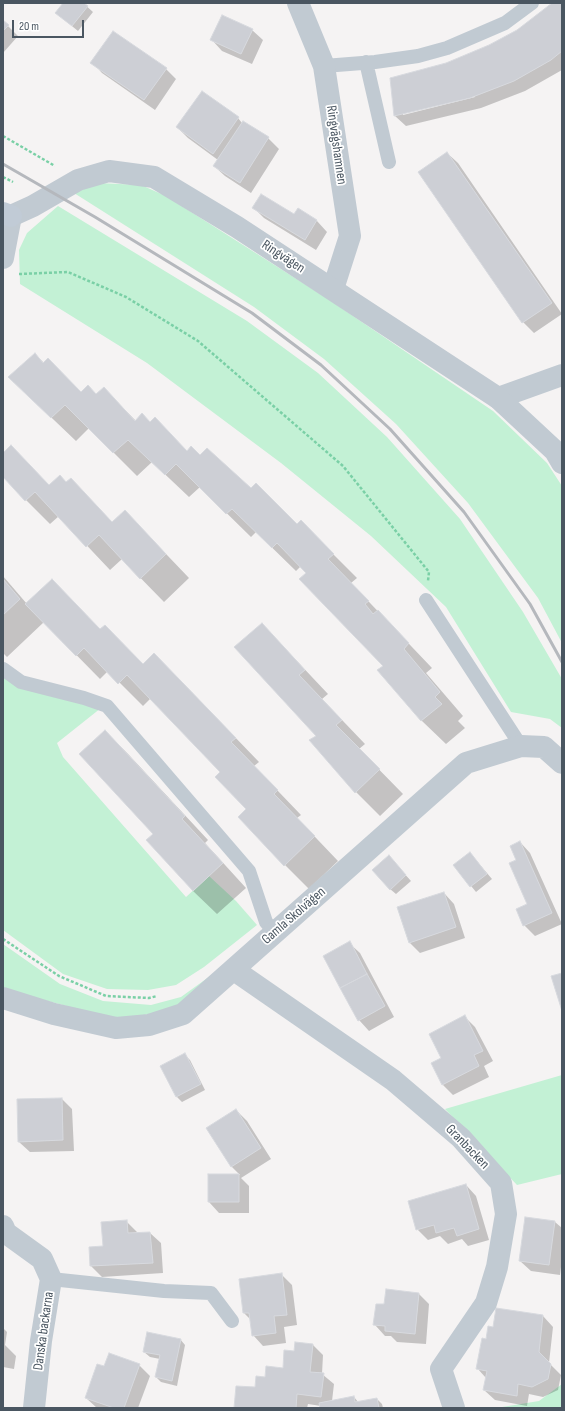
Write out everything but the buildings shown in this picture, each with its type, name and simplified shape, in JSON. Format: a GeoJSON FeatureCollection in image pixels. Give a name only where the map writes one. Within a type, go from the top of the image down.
{"type":"FeatureCollection","features":[{"type":"Feature","properties":{"kind":"street","name":"Ringvägshamnen"},"geometry":{"type":"LineString","coordinates":[[298,3],[324,66],[350,236],[333,289]]}},
{"type":"Feature","properties":{"kind":"street","name":"Ringvägen"},"geometry":{"type":"LineString","coordinates":[[3,258],[7,214],[33,206],[78,180],[109,171],[154,177],[237,227],[498,398],[555,451],[562,463]]}},
{"type":"Feature","properties":{"kind":"street"},"geometry":{"type":"LineString","coordinates":[[498,398],[562,374]]}},
{"type":"Feature","properties":{"kind":"street","name":"Gamla Skolvägen"},"geometry":{"type":"LineString","coordinates":[[3,998],[54,1014],[116,1028],[149,1025],[183,1014],[466,763],[521,746],[544,747],[562,763]]}},
{"type":"Feature","properties":{"kind":"street","name":"Granbacken"},"geometry":{"type":"LineString","coordinates":[[234,970],[393,1080],[462,1138],[501,1184],[506,1214],[496,1267],[486,1303],[441,1369],[454,1408]]}},
{"type":"Feature","properties":{"kind":"street","name":"Danska backarna"},"geometry":{"type":"LineString","coordinates":[[3,1226],[6,1233],[42,1259],[51,1279],[41,1341],[34,1408]]}},
{"type":"Feature","properties":{"kind":"lane"},"geometry":{"type":"LineString","coordinates":[[324,66],[418,56],[447,48],[505,23],[532,3]]}},
{"type":"Feature","properties":{"kind":"lane"},"geometry":{"type":"LineString","coordinates":[[366,62],[389,162]]}},
{"type":"Feature","properties":{"kind":"lane"},"geometry":{"type":"LineString","coordinates":[[426,600],[521,746]]}},
{"type":"Feature","properties":{"kind":"lane"},"geometry":{"type":"LineString","coordinates":[[3,669],[21,682],[84,698],[107,706],[249,871],[266,922],[275,933]]}},
{"type":"Feature","properties":{"kind":"lane"},"geometry":{"type":"LineString","coordinates":[[51,1279],[164,1291],[211,1293],[232,1321]]}},
{"type":"Feature","properties":{"kind":"path"},"geometry":{"type":"LineString","coordinates":[[3,136],[58,168]]}},
{"type":"Feature","properties":{"kind":"path"},"geometry":{"type":"LineString","coordinates":[[3,177],[13,182]]}},
{"type":"Feature","properties":{"kind":"path"},"geometry":{"type":"LineString","coordinates":[[17,274],[68,272],[126,297],[198,341],[343,466],[429,572],[426,600]]}},
{"type":"Feature","properties":{"kind":"green space"},"geometry":{"type":"Polygon","coordinates":[[[98,183],[141,185],[166,196],[328,299],[493,411],[547,463],[562,486],[562,643],[538,598],[468,503],[396,424],[324,359],[254,307],[74,193],[98,183]]]}},
{"type":"Feature","properties":{"kind":"green space"},"geometry":{"type":"Polygon","coordinates":[[[58,206],[247,321],[318,373],[387,437],[460,519],[523,612],[562,679],[562,728],[550,719],[511,712],[446,607],[371,536],[281,463],[147,363],[20,284],[19,250],[27,233],[58,206]]]}},
{"type":"Feature","properties":{"kind":"green space"},"geometry":{"type":"Polygon","coordinates":[[[3,673],[101,708],[57,743],[63,757],[186,897],[209,876],[236,901],[257,925],[204,967],[176,985],[148,990],[107,989],[63,974],[3,930],[3,673]]]}},
{"type":"Feature","properties":{"kind":"green space"},"geometry":{"type":"Polygon","coordinates":[[[3,944],[60,984],[103,1001],[151,1005],[181,997],[224,966],[180,1010],[115,1019],[3,989],[3,944]]]}},
{"type":"Feature","properties":{"kind":"green space"},"geometry":{"type":"Polygon","coordinates":[[[562,1075],[562,1174],[517,1185],[445,1109],[562,1075]]]}},
{"type":"Feature","properties":{"kind":"green space"},"geometry":{"type":"Polygon","coordinates":[[[562,1384],[562,1408],[496,1408],[539,1401],[562,1384]]]}},
{"type":"Feature","properties":{"kind":"railway"},"geometry":{"type":"LineString","coordinates":[[3,164],[95,217],[252,313],[321,365],[390,429],[464,512],[530,604],[562,662]]}}]}
